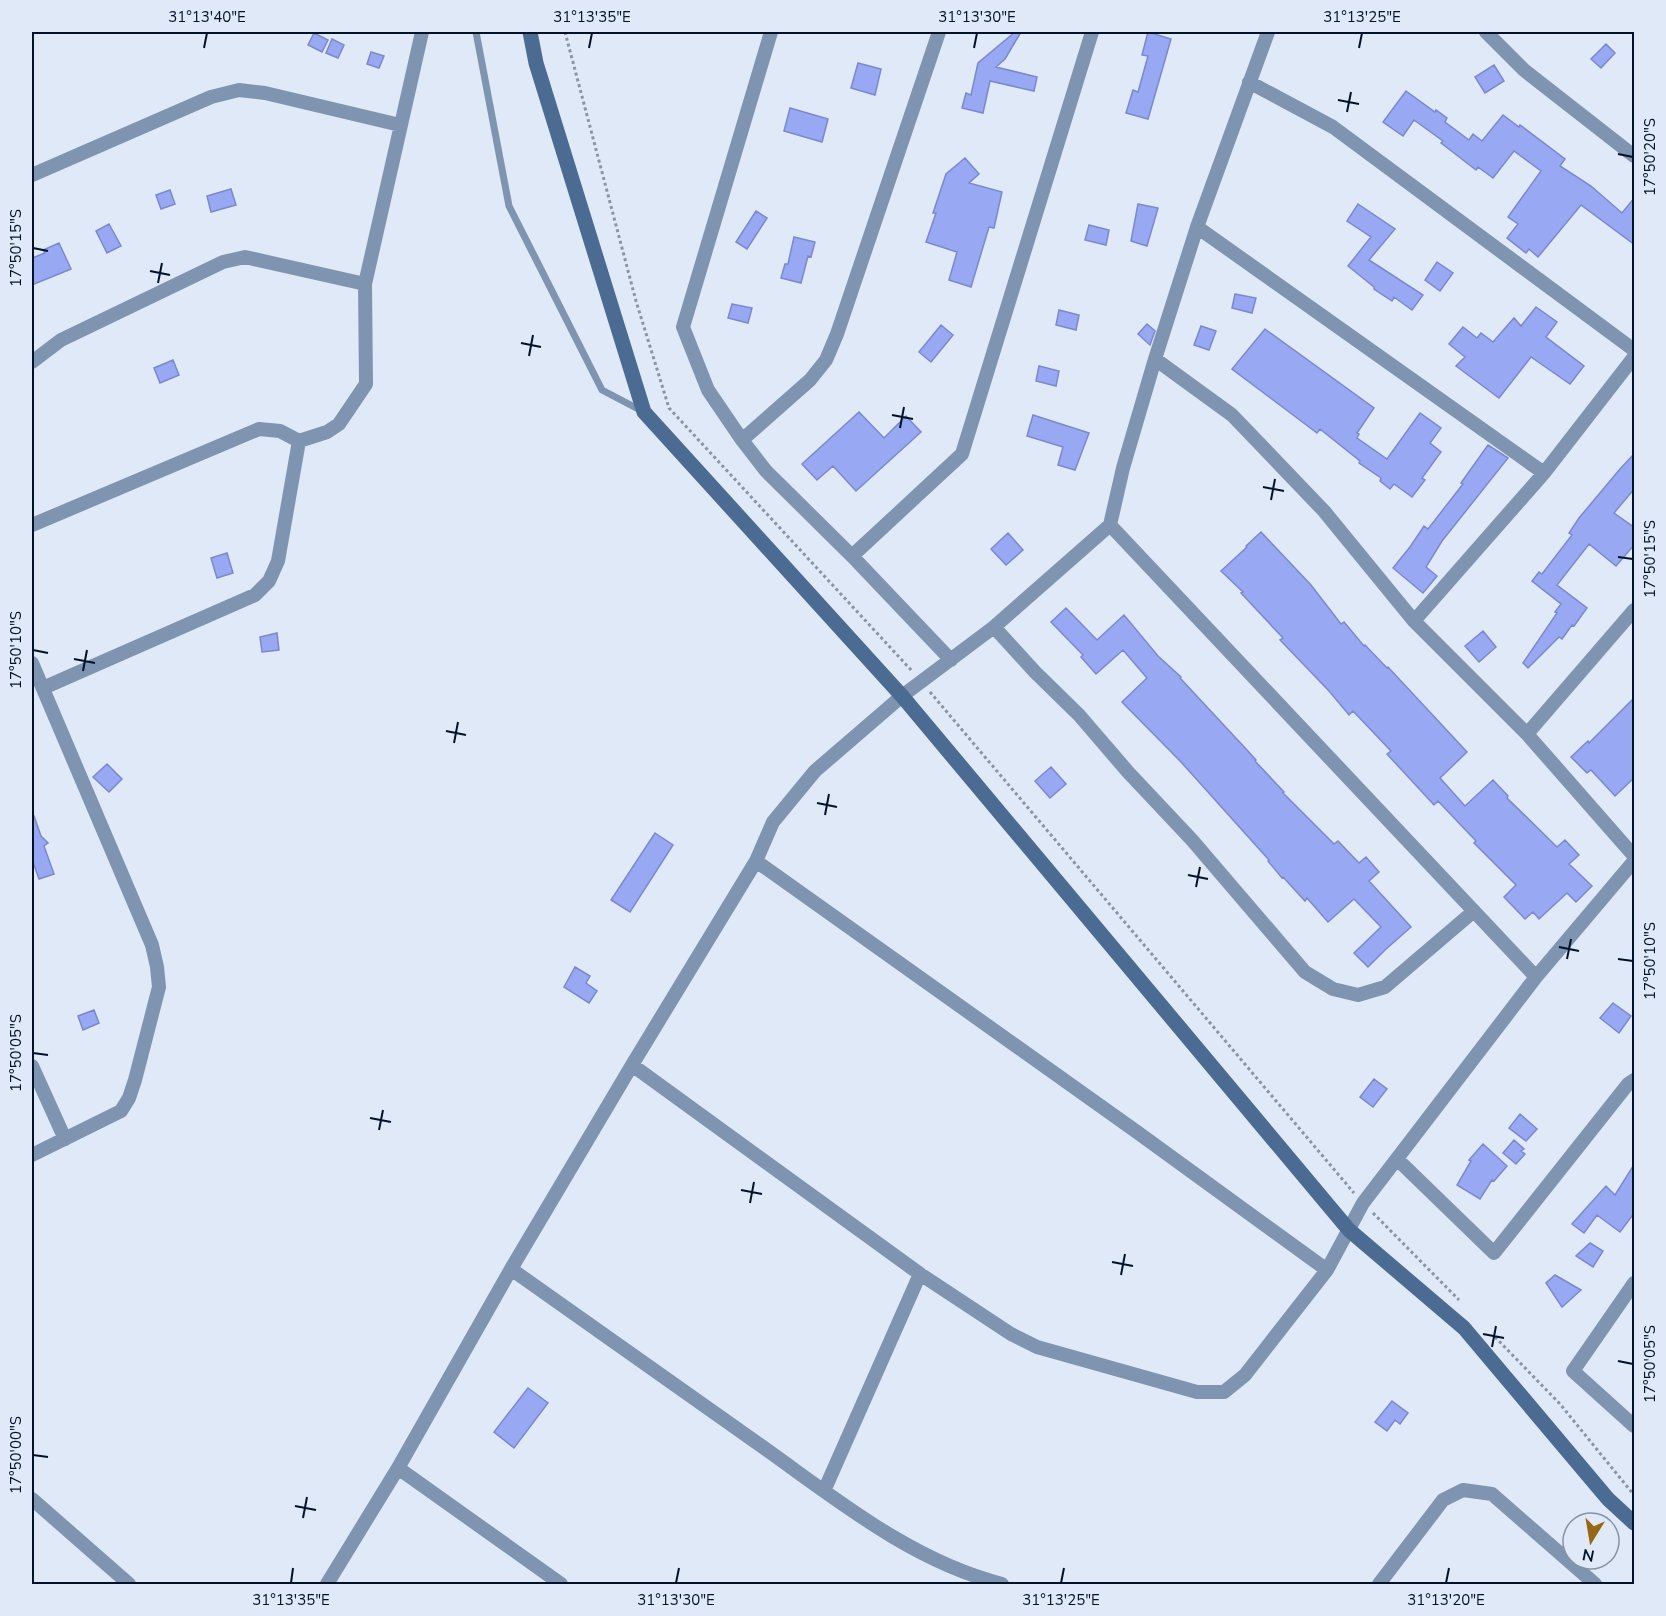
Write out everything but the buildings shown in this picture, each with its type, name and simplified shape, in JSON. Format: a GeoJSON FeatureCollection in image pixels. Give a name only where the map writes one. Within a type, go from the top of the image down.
{"type":"FeatureCollection","features":[{"type":"Feature","properties":{"kind":"street"},"geometry":{"type":"LineString","coordinates":[[32,525],[259,429],[280,431],[299,441],[327,432],[339,424],[366,384],[365,285],[422,32]]}},
{"type":"Feature","properties":{"kind":"street"},"geometry":{"type":"LineString","coordinates":[[530,32],[536,63],[644,412],[902,696],[1349,1230],[1464,1328],[1608,1499],[1635,1523]]}},
{"type":"Feature","properties":{"kind":"street"},"geometry":{"type":"LineString","coordinates":[[771,32],[683,327],[708,390],[766,471],[852,556],[951,660]]}},
{"type":"Feature","properties":{"kind":"street"},"geometry":{"type":"LineString","coordinates":[[742,440],[810,380],[826,360],[837,334],[939,32]]}},
{"type":"Feature","properties":{"kind":"street"},"geometry":{"type":"LineString","coordinates":[[852,556],[962,454],[1092,32]]}},
{"type":"Feature","properties":{"kind":"street"},"geometry":{"type":"LineString","coordinates":[[327,1584],[398,1468],[511,1269],[632,1065],[756,861],[773,822],[815,771],[902,696],[994,627],[1110,525],[1155,359],[1197,227],[1265,32]]}},
{"type":"Feature","properties":{"kind":"street"},"geometry":{"type":"LineString","coordinates":[[1486,32],[1524,70],[1632,151]]}},
{"type":"Feature","properties":{"kind":"street"},"geometry":{"type":"LineString","coordinates":[[1249,82],[1333,127],[1635,350]]}},
{"type":"Feature","properties":{"kind":"street"},"geometry":{"type":"LineString","coordinates":[[32,175],[211,97],[239,90],[265,93],[400,125]]}},
{"type":"Feature","properties":{"kind":"street"},"geometry":{"type":"LineString","coordinates":[[1197,227],[1544,473]]}},
{"type":"Feature","properties":{"kind":"street"},"geometry":{"type":"LineString","coordinates":[[32,362],[61,339],[223,262],[234,259],[245,257],[267,261],[365,285]]}},
{"type":"Feature","properties":{"kind":"street"},"geometry":{"type":"LineString","coordinates":[[1414,621],[1544,473],[1635,357]]}},
{"type":"Feature","properties":{"kind":"street"},"geometry":{"type":"LineString","coordinates":[[1155,359],[1232,415],[1324,512],[1414,621],[1527,734],[1635,856]]}},
{"type":"Feature","properties":{"kind":"street"},"geometry":{"type":"LineString","coordinates":[[43,688],[255,595],[269,581],[278,561],[299,441]]}},
{"type":"Feature","properties":{"kind":"street"},"geometry":{"type":"LineString","coordinates":[[1110,525],[1536,977]]}},
{"type":"Feature","properties":{"kind":"street"},"geometry":{"type":"LineString","coordinates":[[1527,734],[1635,610]]}},
{"type":"Feature","properties":{"kind":"street"},"geometry":{"type":"LineString","coordinates":[[994,627],[1079,715],[1128,772],[1192,840],[1305,972],[1333,989],[1358,994],[1385,987],[1474,911]]}},
{"type":"Feature","properties":{"kind":"street"},"geometry":{"type":"LineString","coordinates":[[32,663],[152,945],[159,987],[135,1080],[129,1098],[121,1111],[32,1155]]}},
{"type":"Feature","properties":{"kind":"street"},"geometry":{"type":"LineString","coordinates":[[756,861],[1137,1132],[1326,1270]]}},
{"type":"Feature","properties":{"kind":"street"},"geometry":{"type":"LineString","coordinates":[[632,1065],[920,1274],[1011,1334],[1037,1347],[1197,1392],[1224,1392],[1245,1375],[1326,1270],[1363,1203],[1536,977],[1635,861]]}},
{"type":"Feature","properties":{"kind":"street"},"geometry":{"type":"LineString","coordinates":[[32,1066],[65,1139]]}},
{"type":"Feature","properties":{"kind":"street"},"geometry":{"type":"LineString","coordinates":[[1397,1159],[1494,1253],[1628,1084],[1635,1080]]}},
{"type":"Feature","properties":{"kind":"street"},"geometry":{"type":"LineString","coordinates":[[511,1269],[824,1491],[902,1543],[977,1581],[1002,1584]]}},
{"type":"Feature","properties":{"kind":"street"},"geometry":{"type":"LineString","coordinates":[[824,1491],[920,1274]]}},
{"type":"Feature","properties":{"kind":"street"},"geometry":{"type":"LineString","coordinates":[[1635,1283],[1573,1371],[1635,1426]]}},
{"type":"Feature","properties":{"kind":"street"},"geometry":{"type":"LineString","coordinates":[[398,1468],[561,1584]]}},
{"type":"Feature","properties":{"kind":"street"},"geometry":{"type":"LineString","coordinates":[[1379,1584],[1443,1500],[1463,1490],[1491,1494],[1595,1584]]}},
{"type":"Feature","properties":{"kind":"street"},"geometry":{"type":"LineString","coordinates":[[32,1499],[129,1584]]}},
{"type":"Feature","properties":{"kind":"lane"},"geometry":{"type":"LineString","coordinates":[[476,32],[508,206],[602,390],[644,412]]}},
{"type":"Feature","properties":{"kind":"path"},"geometry":{"type":"LineString","coordinates":[[565,32],[636,301],[669,408],[921,681],[1363,1203],[1462,1303]]}},
{"type":"Feature","properties":{"kind":"path"},"geometry":{"type":"LineString","coordinates":[[1494,1337],[1560,1404],[1635,1495]]}}]}
